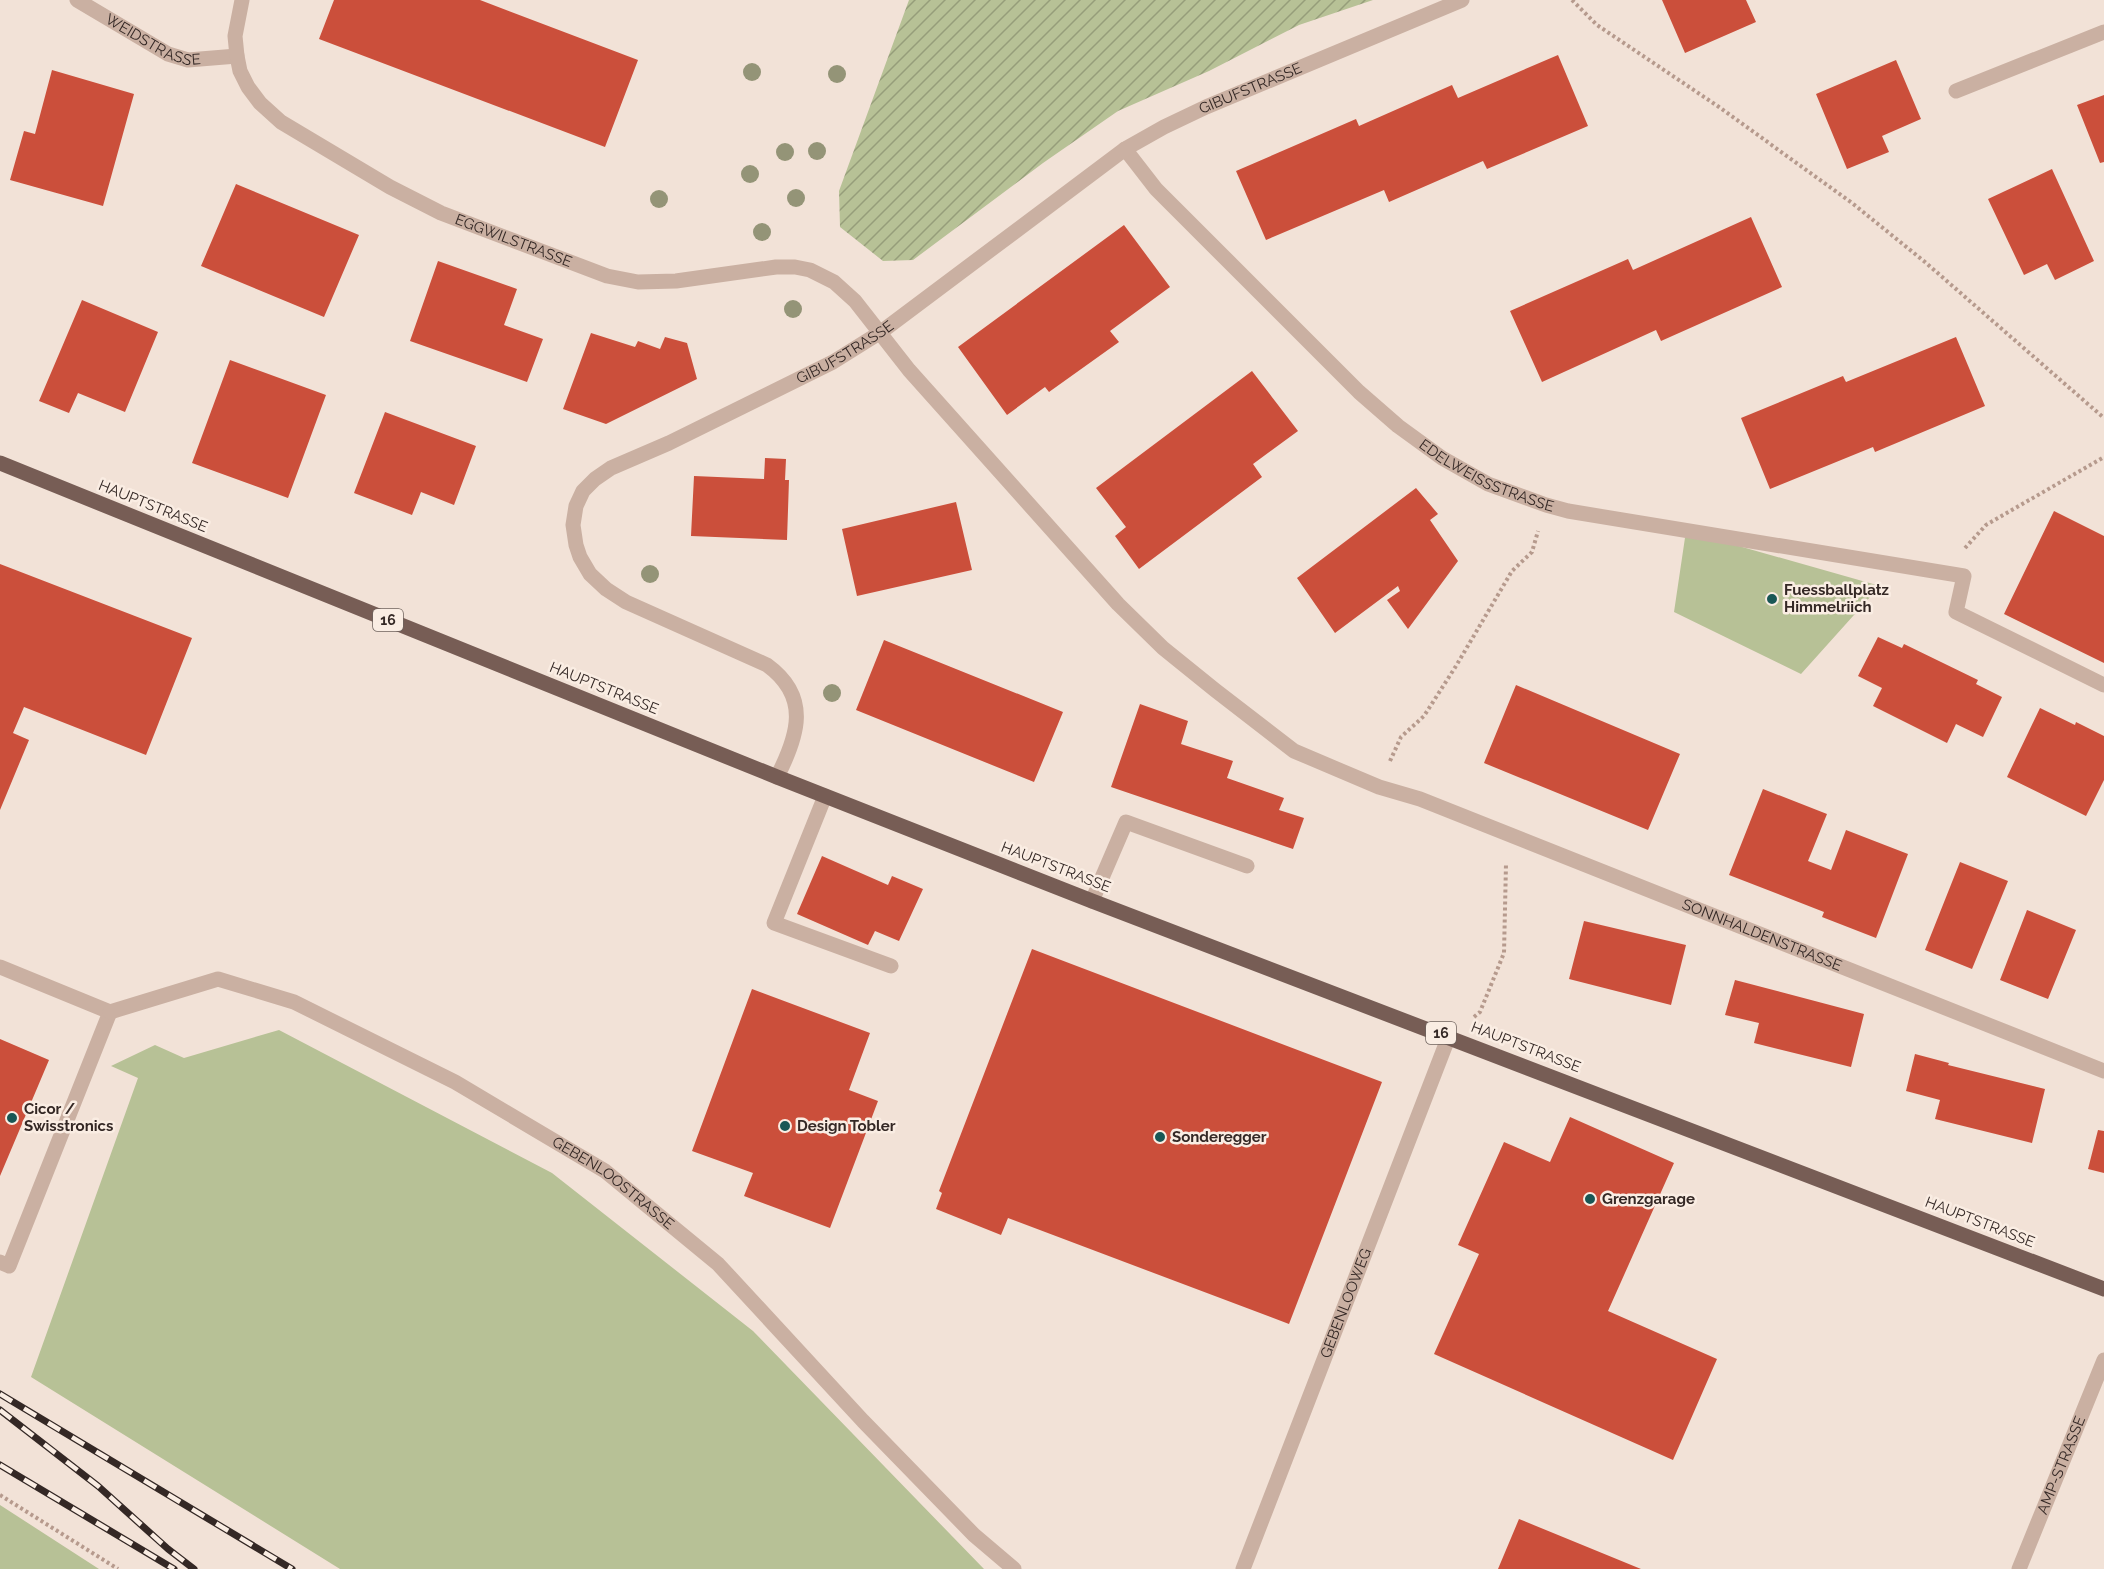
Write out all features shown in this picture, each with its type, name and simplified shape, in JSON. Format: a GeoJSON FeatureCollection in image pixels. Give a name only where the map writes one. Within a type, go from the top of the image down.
{"type":"FeatureCollection","features":[{"type":"Feature","properties":{"kind":"main road","name":"HAUPTSTRASSE"},"geometry":{"type":"LineString","coordinates":[[0,463],[777,777],[1092,901],[2104,1289]]}},
{"type":"Feature","properties":{"kind":"street","name":"WEIDSTRASSE"},"geometry":{"type":"LineString","coordinates":[[77,0],[168,54],[188,60],[237,56]]}},
{"type":"Feature","properties":{"kind":"street","name":"EGGWILSTRASSE"},"geometry":{"type":"LineString","coordinates":[[242,0],[235,36],[237,56],[240,71],[260,103],[281,122],[390,187],[441,213],[607,276],[638,282],[676,281],[776,267],[810,270],[834,282],[855,301],[909,370],[1119,604]]}},
{"type":"Feature","properties":{"kind":"street","name":"GIBUFSTRASSE"},"geometry":{"type":"LineString","coordinates":[[777,777],[790,751],[797,718],[795,703],[785,681],[753,657],[626,602],[596,581],[586,568],[576,546],[573,525],[576,506],[589,484],[611,468],[669,443],[833,362],[881,332],[1125,149],[1164,127],[1206,107],[1462,0]]}},
{"type":"Feature","properties":{"kind":"street"},"geometry":{"type":"LineString","coordinates":[[1956,91],[2104,32]]}},
{"type":"Feature","properties":{"kind":"street","name":"EDELWEISSSTRASSE"},"geometry":{"type":"LineString","coordinates":[[1125,149],[1155,189],[1359,392],[1398,426],[1442,459],[1488,484],[1546,505],[1686,531],[1964,576],[1956,612],[2104,685]]}},
{"type":"Feature","properties":{"kind":"street","name":"SONNHALDENSTRASSE"},"geometry":{"type":"LineString","coordinates":[[1119,604],[1163,648],[1294,751],[1379,787],[1420,799],[2104,1071]]}},
{"type":"Feature","properties":{"kind":"street"},"geometry":{"type":"LineString","coordinates":[[825,796],[774,923],[891,966]]}},
{"type":"Feature","properties":{"kind":"street"},"geometry":{"type":"LineString","coordinates":[[1092,901],[1126,822],[1247,866]]}},
{"type":"Feature","properties":{"kind":"street"},"geometry":{"type":"LineString","coordinates":[[0,967],[110,1012],[9,1266],[0,1262]]}},
{"type":"Feature","properties":{"kind":"street","name":"GEBENLOOSTRASSE"},"geometry":{"type":"LineString","coordinates":[[110,1012],[218,979],[294,1002],[455,1082],[605,1171],[718,1264],[863,1421],[974,1535],[1014,1569]]}},
{"type":"Feature","properties":{"kind":"street","name":"GEBENLOOWEG"},"geometry":{"type":"LineString","coordinates":[[1243,1569],[1449,1036]]}},
{"type":"Feature","properties":{"kind":"street","name":"AMP-STRASSE"},"geometry":{"type":"LineString","coordinates":[[2019,1569],[2104,1360]]}},
{"type":"Feature","properties":{"kind":"path"},"geometry":{"type":"LineString","coordinates":[[1572,0],[1598,25],[1719,107],[1852,203],[1925,261],[2104,418]]}},
{"type":"Feature","properties":{"kind":"path"},"geometry":{"type":"LineString","coordinates":[[1942,573],[1986,525],[2104,457]]}},
{"type":"Feature","properties":{"kind":"path"},"geometry":{"type":"LineString","coordinates":[[1379,787],[1401,737],[1424,716],[1480,627],[1504,583],[1512,571],[1532,552],[1546,505]]}},
{"type":"Feature","properties":{"kind":"path"},"geometry":{"type":"LineString","coordinates":[[1449,1036],[1480,1012],[1504,953],[1506,833]]}},
{"type":"Feature","properties":{"kind":"path"},"geometry":{"type":"LineString","coordinates":[[0,1495],[118,1569]]}},
{"type":"Feature","properties":{"kind":"green space"},"geometry":{"type":"Polygon","coordinates":[[[909,0],[1373,0],[1299,25],[1209,71],[1118,111],[1043,163],[913,260],[883,261],[840,227],[839,191],[909,0]]]}},
{"type":"Feature","properties":{"kind":"green space","name":"Fuessballplatz Himmelriich"},"geometry":{"type":"Polygon","coordinates":[[[1686,531],[1880,586],[1801,674],[1674,612],[1686,531]]]}},
{"type":"Feature","properties":{"kind":"green space"},"geometry":{"type":"Polygon","coordinates":[[[279,1030],[552,1173],[753,1331],[984,1569],[340,1569],[31,1377],[138,1078],[111,1066],[155,1045],[184,1058],[279,1030]]]}},
{"type":"Feature","properties":{"kind":"green space"},"geometry":{"type":"Polygon","coordinates":[[[0,1505],[99,1569],[0,1569],[0,1505]]]}},
{"type":"Feature","properties":{"kind":"building"},"geometry":{"type":"Polygon","coordinates":[[[334,0],[480,0],[638,60],[605,147],[319,39],[334,0]]]}},
{"type":"Feature","properties":{"kind":"building"},"geometry":{"type":"Polygon","coordinates":[[[1662,0],[1746,0],[1756,22],[1685,53],[1662,0]]]}},
{"type":"Feature","properties":{"kind":"building"},"geometry":{"type":"Polygon","coordinates":[[[1558,55],[1588,126],[1487,169],[1483,161],[1389,202],[1384,190],[1266,240],[1236,171],[1356,119],[1359,126],[1452,85],[1458,98],[1558,55]]]}},
{"type":"Feature","properties":{"kind":"building"},"geometry":{"type":"Polygon","coordinates":[[[1896,60],[1921,119],[1882,136],[1889,152],[1847,169],[1816,94],[1896,60]]]}},
{"type":"Feature","properties":{"kind":"building"},"geometry":{"type":"Polygon","coordinates":[[[52,70],[134,94],[103,206],[10,180],[24,131],[35,134],[52,70]]]}},
{"type":"Feature","properties":{"kind":"building"},"geometry":{"type":"Polygon","coordinates":[[[2104,95],[2104,162],[2100,163],[2077,105],[2104,95]]]}},
{"type":"Feature","properties":{"kind":"building"},"geometry":{"type":"Polygon","coordinates":[[[2052,169],[2094,261],[2055,280],[2047,264],[2024,275],[1988,199],[2052,169]]]}},
{"type":"Feature","properties":{"kind":"building"},"geometry":{"type":"Polygon","coordinates":[[[236,184],[359,235],[324,317],[201,266],[236,184]]]}},
{"type":"Feature","properties":{"kind":"building"},"geometry":{"type":"Polygon","coordinates":[[[1751,217],[1782,287],[1661,341],[1656,330],[1542,382],[1510,311],[1628,259],[1633,270],[1751,217]]]}},
{"type":"Feature","properties":{"kind":"building"},"geometry":{"type":"Polygon","coordinates":[[[1124,225],[1170,287],[1110,331],[1119,342],[1049,392],[1045,387],[1007,415],[958,347],[1124,225]]]}},
{"type":"Feature","properties":{"kind":"building"},"geometry":{"type":"Polygon","coordinates":[[[438,261],[517,289],[504,325],[543,339],[527,382],[410,341],[438,261]]]}},
{"type":"Feature","properties":{"kind":"building"},"geometry":{"type":"Polygon","coordinates":[[[82,300],[158,332],[125,412],[78,393],[69,413],[39,401],[82,300]]]}},
{"type":"Feature","properties":{"kind":"building"},"geometry":{"type":"Polygon","coordinates":[[[591,333],[635,347],[638,341],[660,349],[665,337],[687,343],[697,379],[606,424],[563,409],[591,333]]]}},
{"type":"Feature","properties":{"kind":"building"},"geometry":{"type":"Polygon","coordinates":[[[1956,337],[1985,406],[1875,452],[1873,447],[1770,489],[1741,418],[1843,376],[1846,382],[1956,337]]]}},
{"type":"Feature","properties":{"kind":"building"},"geometry":{"type":"Polygon","coordinates":[[[230,360],[326,395],[288,498],[192,463],[230,360]]]}},
{"type":"Feature","properties":{"kind":"building"},"geometry":{"type":"Polygon","coordinates":[[[1252,371],[1298,431],[1253,464],[1262,477],[1139,569],[1115,536],[1126,527],[1096,488],[1252,371]]]}},
{"type":"Feature","properties":{"kind":"building"},"geometry":{"type":"Polygon","coordinates":[[[385,412],[476,446],[454,505],[421,492],[412,515],[354,493],[385,412]]]}},
{"type":"Feature","properties":{"kind":"building"},"geometry":{"type":"Polygon","coordinates":[[[765,458],[786,459],[785,480],[789,480],[787,540],[691,536],[694,476],[764,479],[765,458]]]}},
{"type":"Feature","properties":{"kind":"building"},"geometry":{"type":"Polygon","coordinates":[[[1416,488],[1438,514],[1430,520],[1458,561],[1408,629],[1387,600],[1400,591],[1398,586],[1335,633],[1297,578],[1416,488]]]}},
{"type":"Feature","properties":{"kind":"building"},"geometry":{"type":"Polygon","coordinates":[[[956,502],[972,570],[857,596],[842,529],[956,502]]]}},
{"type":"Feature","properties":{"kind":"building"},"geometry":{"type":"Polygon","coordinates":[[[2054,511],[2104,536],[2104,663],[2004,614],[2054,511]]]}},
{"type":"Feature","properties":{"kind":"building"},"geometry":{"type":"Polygon","coordinates":[[[0,564],[192,638],[146,755],[24,707],[13,733],[29,740],[0,810],[0,564]]]}},
{"type":"Feature","properties":{"kind":"building"},"geometry":{"type":"Polygon","coordinates":[[[1878,637],[1902,648],[1904,644],[1978,680],[1976,684],[2002,697],[1983,737],[1956,724],[1947,743],[1873,706],[1882,688],[1858,676],[1878,637]]]}},
{"type":"Feature","properties":{"kind":"building"},"geometry":{"type":"Polygon","coordinates":[[[884,640],[1063,712],[1034,782],[856,710],[884,640]]]}},
{"type":"Feature","properties":{"kind":"building"},"geometry":{"type":"Polygon","coordinates":[[[1516,685],[1680,754],[1648,830],[1484,763],[1516,685]]]}},
{"type":"Feature","properties":{"kind":"building"},"geometry":{"type":"Polygon","coordinates":[[[1140,704],[1188,721],[1181,744],[1233,761],[1227,778],[1284,798],[1279,810],[1304,818],[1293,849],[1111,787],[1140,704]]]}},
{"type":"Feature","properties":{"kind":"building"},"geometry":{"type":"Polygon","coordinates":[[[2040,708],[2104,736],[2104,780],[2086,816],[2007,777],[2040,708]]]}},
{"type":"Feature","properties":{"kind":"building"},"geometry":{"type":"Polygon","coordinates":[[[1763,789],[1827,814],[1808,861],[1831,870],[1846,830],[1908,854],[1876,938],[1822,917],[1824,912],[1729,875],[1763,789]]]}},
{"type":"Feature","properties":{"kind":"building"},"geometry":{"type":"Polygon","coordinates":[[[822,856],[888,885],[892,876],[923,889],[899,941],[875,931],[868,945],[797,914],[822,856]]]}},
{"type":"Feature","properties":{"kind":"building"},"geometry":{"type":"Polygon","coordinates":[[[1960,862],[2008,881],[1972,969],[1925,950],[1960,862]]]}},
{"type":"Feature","properties":{"kind":"building"},"geometry":{"type":"Polygon","coordinates":[[[2027,910],[2076,930],[2048,999],[2000,980],[2027,910]]]}},
{"type":"Feature","properties":{"kind":"building"},"geometry":{"type":"Polygon","coordinates":[[[1584,921],[1686,945],[1671,1005],[1569,979],[1584,921]]]}},
{"type":"Feature","properties":{"kind":"building","name":"Sonderegger"},"geometry":{"type":"Polygon","coordinates":[[[1032,949],[1382,1082],[1289,1324],[1008,1218],[1001,1235],[936,1209],[942,1193],[939,1191],[1032,949]]]}},
{"type":"Feature","properties":{"kind":"building"},"geometry":{"type":"Polygon","coordinates":[[[1735,980],[1864,1014],[1851,1067],[1754,1043],[1759,1023],[1725,1015],[1735,980]]]}},
{"type":"Feature","properties":{"kind":"building","name":"Design Tobler"},"geometry":{"type":"Polygon","coordinates":[[[752,989],[870,1033],[849,1090],[878,1101],[830,1228],[744,1196],[753,1173],[692,1151],[752,989]]]}},
{"type":"Feature","properties":{"kind":"building","name":"Cicor / Swisstronics"},"geometry":{"type":"Polygon","coordinates":[[[0,1039],[49,1060],[0,1176],[0,1039]]]}},
{"type":"Feature","properties":{"kind":"building"},"geometry":{"type":"Polygon","coordinates":[[[1915,1054],[1949,1063],[1948,1065],[2045,1089],[2032,1143],[1935,1119],[1940,1100],[1906,1091],[1915,1054]]]}},
{"type":"Feature","properties":{"kind":"building"},"geometry":{"type":"Polygon","coordinates":[[[1570,1117],[1674,1163],[1608,1311],[1717,1359],[1673,1460],[1434,1354],[1479,1254],[1458,1245],[1504,1142],[1550,1162],[1570,1117]]]}},
{"type":"Feature","properties":{"kind":"building"},"geometry":{"type":"Polygon","coordinates":[[[2098,1130],[2104,1131],[2104,1173],[2088,1169],[2098,1130]]]}},
{"type":"Feature","properties":{"kind":"building"},"geometry":{"type":"Polygon","coordinates":[[[1519,1519],[1641,1569],[1498,1569],[1519,1519]]]}},
{"type":"Feature","properties":{"kind":"railway"},"geometry":{"type":"LineString","coordinates":[[0,1394],[292,1569]]}},
{"type":"Feature","properties":{"kind":"railway"},"geometry":{"type":"LineString","coordinates":[[0,1410],[98,1486],[168,1549],[194,1569]]}},
{"type":"Feature","properties":{"kind":"railway"},"geometry":{"type":"LineString","coordinates":[[0,1465],[174,1569]]}},
{"type":"Feature","properties":{"kind":"place","name":"Fuessballplatz Himmelriich"},"geometry":{"type":"Point","coordinates":[1772,599]}},
{"type":"Feature","properties":{"kind":"place","name":"Cicor / Swisstronics"},"geometry":{"type":"Point","coordinates":[12,1118]}},
{"type":"Feature","properties":{"kind":"place","name":"Design Tobler"},"geometry":{"type":"Point","coordinates":[785,1126]}},
{"type":"Feature","properties":{"kind":"place","name":"Sonderegger"},"geometry":{"type":"Point","coordinates":[1160,1137]}},
{"type":"Feature","properties":{"kind":"place","name":"Grenzgarage"},"geometry":{"type":"Point","coordinates":[1590,1199]}}]}
